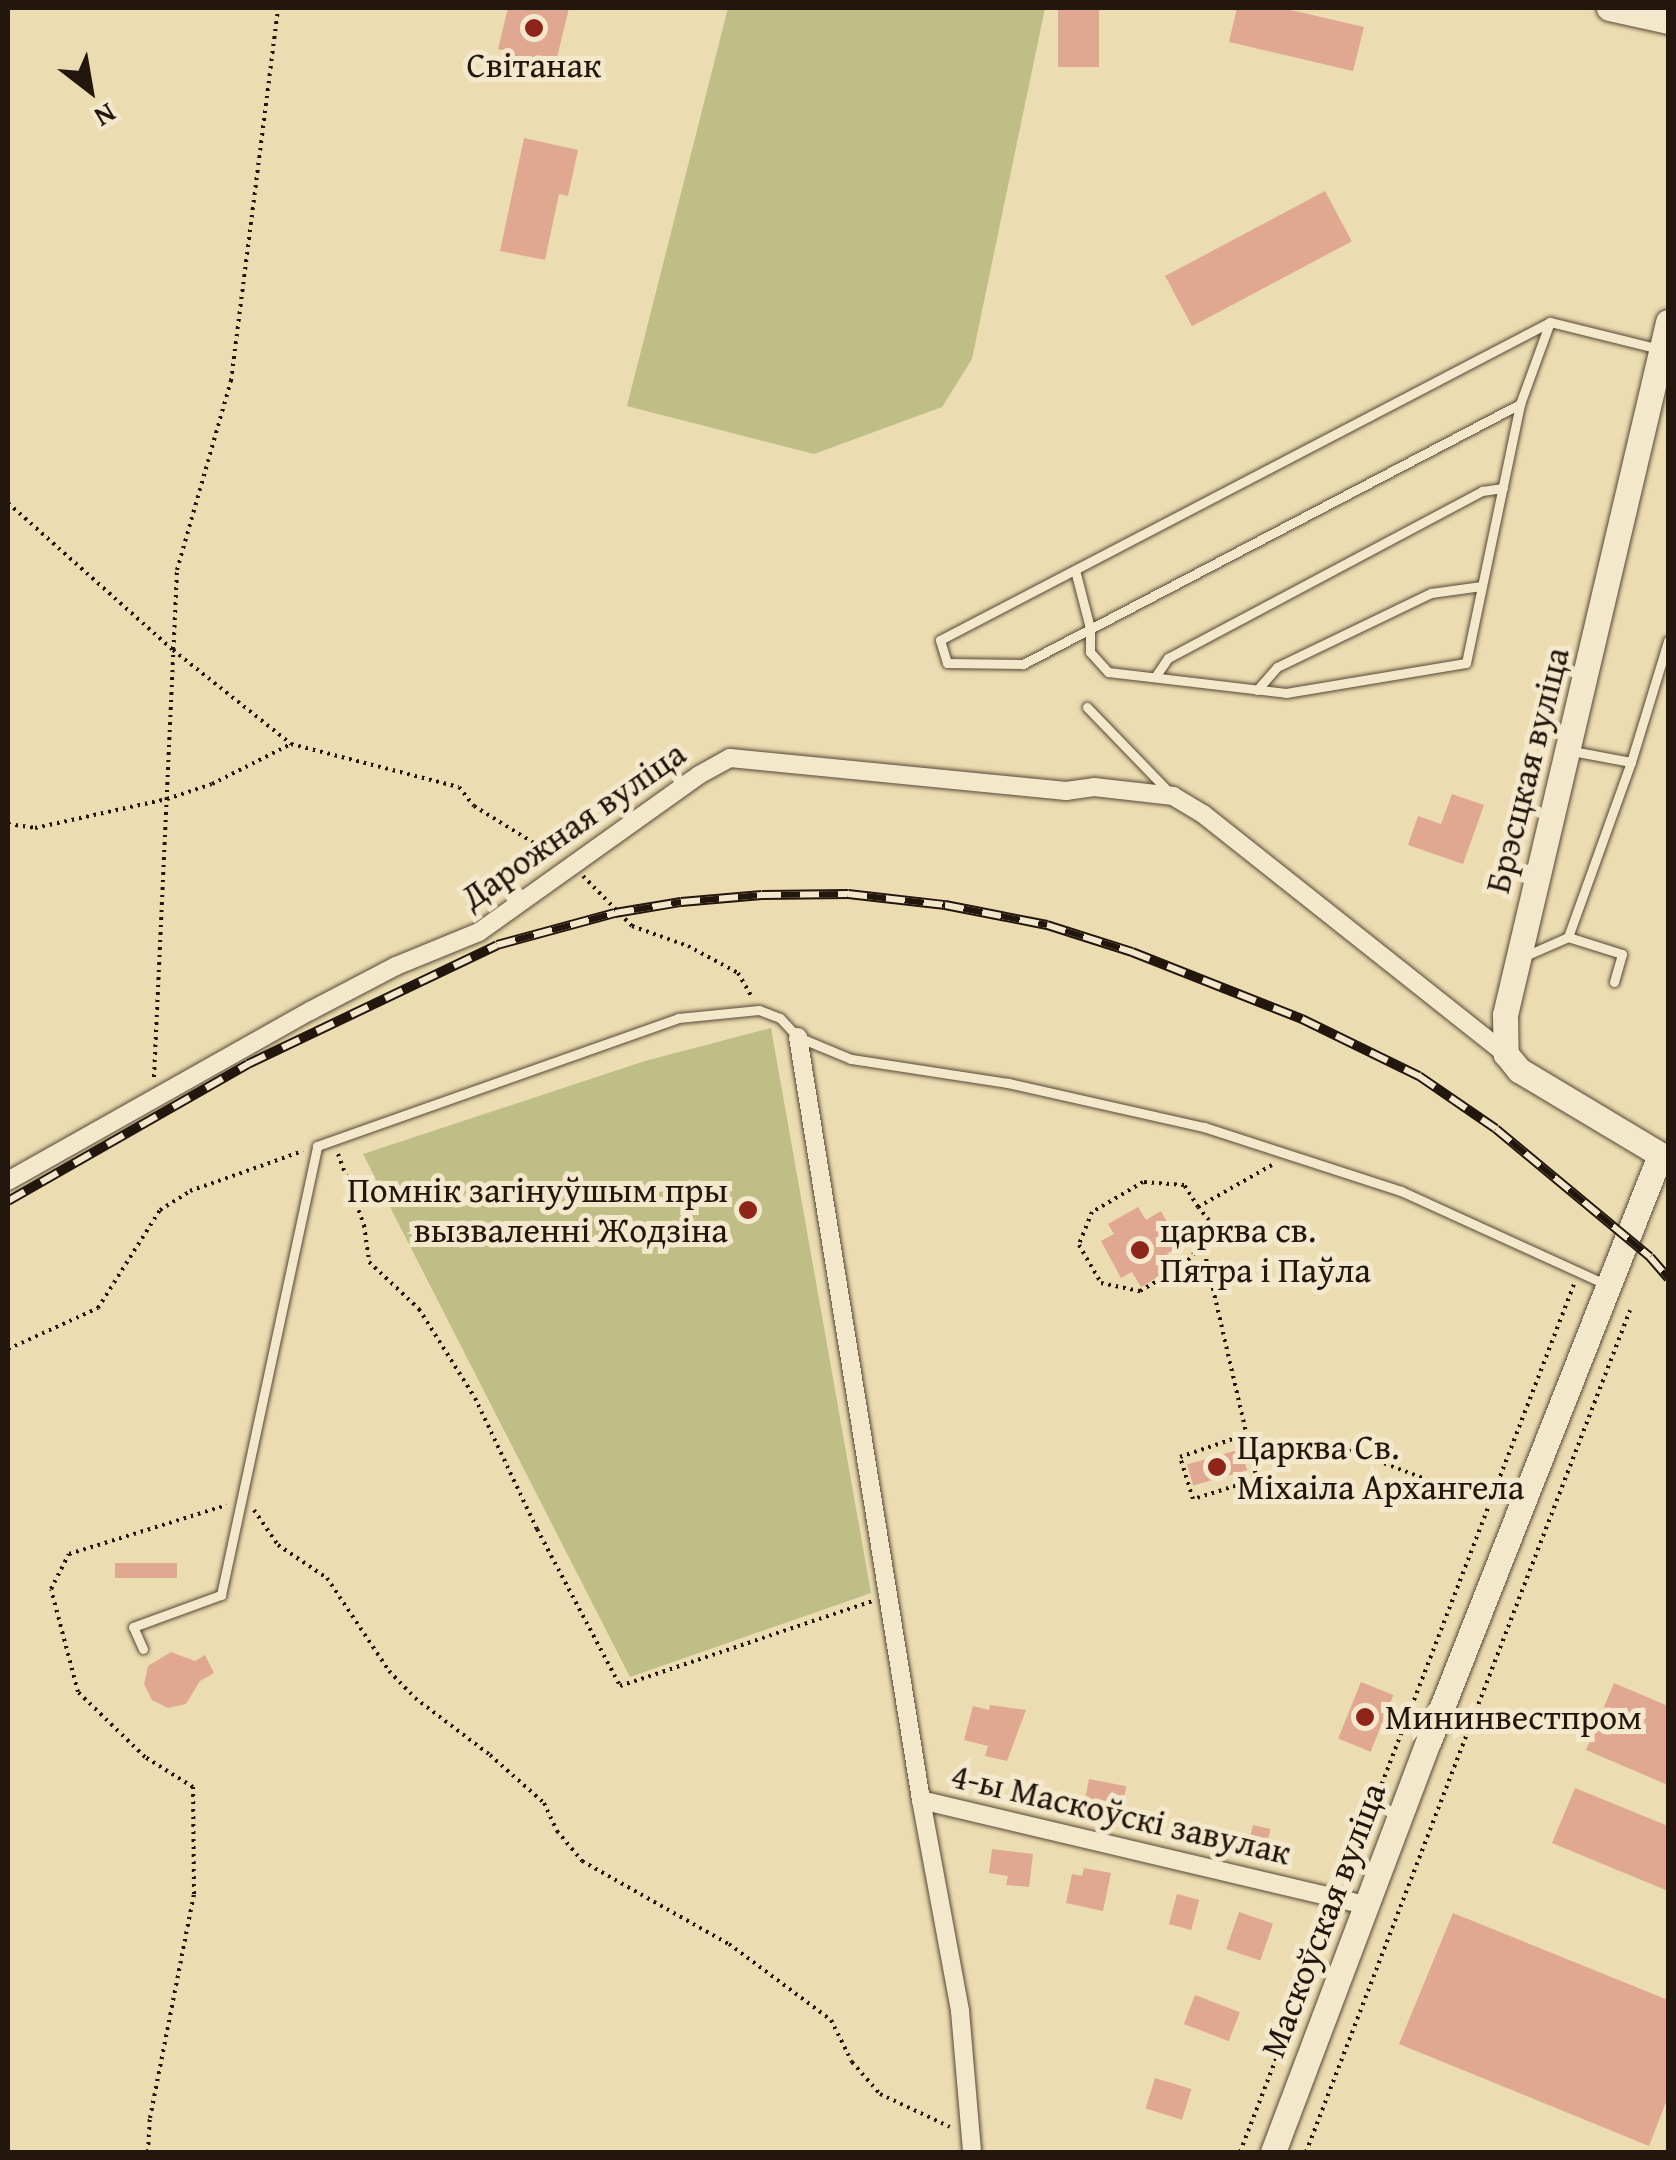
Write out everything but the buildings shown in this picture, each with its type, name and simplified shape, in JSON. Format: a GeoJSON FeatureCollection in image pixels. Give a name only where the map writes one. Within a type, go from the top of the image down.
{"type":"FeatureCollection","features":[{"type":"Feature","properties":{"kind":"main road"},"geometry":{"type":"LineString","coordinates":[[1609,8],[1668,22]]}},
{"type":"Feature","properties":{"kind":"main road","name":"Брэсцкая вуліца"},"geometry":{"type":"LineString","coordinates":[[1506,1054],[1505,1014],[1668,322]]}},
{"type":"Feature","properties":{"kind":"main road"},"geometry":{"type":"LineString","coordinates":[[1506,1054],[1534,1083],[1664,1157]]}},
{"type":"Feature","properties":{"kind":"main road","name":"Маскоўская вуліца"},"geometry":{"type":"LineString","coordinates":[[1272,2152],[1607,1285],[1664,1157]]}},
{"type":"Feature","properties":{"kind":"street","name":"Дарожная вуліца"},"geometry":{"type":"LineString","coordinates":[[8,1181],[396,966],[480,932],[699,775],[730,758],[1066,791],[1094,787],[1173,796]]}},
{"type":"Feature","properties":{"kind":"street"},"geometry":{"type":"LineString","coordinates":[[1173,796],[1203,814],[1506,1054]]}},
{"type":"Feature","properties":{"kind":"street"},"geometry":{"type":"LineString","coordinates":[[798,1037],[921,1800],[960,2012],[971,2145]]}},
{"type":"Feature","properties":{"kind":"street","name":"4-ы Маскоўскі завулак"},"geometry":{"type":"LineString","coordinates":[[921,1800],[1365,1906]]}},
{"type":"Feature","properties":{"kind":"lane"},"geometry":{"type":"LineString","coordinates":[[1520,404],[1023,664],[947,663],[940,640],[1550,322],[1662,350]]}},
{"type":"Feature","properties":{"kind":"lane"},"geometry":{"type":"LineString","coordinates":[[1075,570],[1090,628],[1090,652],[1108,672],[1286,693],[1466,663],[1520,404],[1550,322]]}},
{"type":"Feature","properties":{"kind":"lane"},"geometry":{"type":"LineString","coordinates":[[1156,677],[1168,658],[1482,491],[1503,488]]}},
{"type":"Feature","properties":{"kind":"lane"},"geometry":{"type":"LineString","coordinates":[[1257,690],[1277,666],[1431,593],[1482,586]]}},
{"type":"Feature","properties":{"kind":"lane"},"geometry":{"type":"LineString","coordinates":[[1568,937],[1668,641]]}},
{"type":"Feature","properties":{"kind":"lane"},"geometry":{"type":"LineString","coordinates":[[1087,707],[1173,796]]}},
{"type":"Feature","properties":{"kind":"lane"},"geometry":{"type":"LineString","coordinates":[[1570,750],[1630,762]]}},
{"type":"Feature","properties":{"kind":"lane"},"geometry":{"type":"LineString","coordinates":[[1517,960],[1568,937],[1622,954],[1614,982]]}},
{"type":"Feature","properties":{"kind":"lane"},"geometry":{"type":"LineString","coordinates":[[144,1649],[133,1627],[221,1595],[317,1146],[678,1018],[759,1010],[780,1018],[798,1037],[851,1059],[1008,1083],[1204,1128],[1401,1191],[1607,1285]]}},
{"type":"Feature","properties":{"kind":"path"},"geometry":{"type":"LineString","coordinates":[[153,1099],[177,570],[231,381],[278,8]]}},
{"type":"Feature","properties":{"kind":"path"},"geometry":{"type":"LineString","coordinates":[[8,504],[173,650],[291,744],[459,787],[474,806],[573,867],[632,926],[688,946],[738,973],[759,1010]]}},
{"type":"Feature","properties":{"kind":"path"},"geometry":{"type":"LineString","coordinates":[[8,824],[35,828],[166,799],[212,784],[291,744]]}},
{"type":"Feature","properties":{"kind":"path"},"geometry":{"type":"LineString","coordinates":[[334,1140],[364,1226],[369,1262],[419,1309],[475,1398],[537,1529],[620,1686],[888,1596]]}},
{"type":"Feature","properties":{"kind":"path"},"geometry":{"type":"LineString","coordinates":[[8,1348],[98,1308],[160,1210],[190,1192],[317,1146]]}},
{"type":"Feature","properties":{"kind":"path"},"geometry":{"type":"LineString","coordinates":[[1198,1208],[1271,1168],[1276,1150]]}},
{"type":"Feature","properties":{"kind":"path"},"geometry":{"type":"LineString","coordinates":[[1142,1182],[1184,1185],[1198,1208],[1209,1220],[1183,1266],[1140,1291],[1101,1283],[1078,1245],[1092,1212],[1142,1182]]}},
{"type":"Feature","properties":{"kind":"path"},"geometry":{"type":"LineString","coordinates":[[1201,1237],[1247,1434],[1257,1479],[1193,1499],[1180,1457],[1247,1434]]}},
{"type":"Feature","properties":{"kind":"path"},"geometry":{"type":"LineString","coordinates":[[1240,2152],[1574,1284]]}},
{"type":"Feature","properties":{"kind":"path"},"geometry":{"type":"LineString","coordinates":[[1306,2152],[1630,1310]]}},
{"type":"Feature","properties":{"kind":"path"},"geometry":{"type":"LineString","coordinates":[[1335,1446],[1490,1503]]}},
{"type":"Feature","properties":{"kind":"path"},"geometry":{"type":"LineString","coordinates":[[148,2152],[150,2118],[194,1894],[193,1787],[145,1757],[78,1692],[51,1588],[69,1554],[242,1497],[278,1545],[326,1578],[389,1671],[415,1698],[544,1803],[557,1831],[582,1861],[728,1944],[831,2020],[852,2062],[880,2094],[971,2145]]}},
{"type":"Feature","properties":{"kind":"shaded area"},"geometry":{"type":"Polygon","coordinates":[[[728,8],[1045,8],[972,359],[942,407],[814,454],[627,406],[728,8]]]}},
{"type":"Feature","properties":{"kind":"shaded area"},"geometry":{"type":"Polygon","coordinates":[[[771,1028],[871,1593],[630,1677],[363,1154],[645,1061],[771,1028]]]}},
{"type":"Feature","properties":{"kind":"railway"},"geometry":{"type":"LineString","coordinates":[[8,1201],[248,1064],[497,945],[615,913],[681,902],[762,895],[848,894],[945,905],[1047,925],[1132,952],[1302,1019],[1419,1076],[1496,1129],[1650,1257],[1668,1278]]}},
{"type":"Feature","properties":{"kind":"place","name":"Світанак"},"geometry":{"type":"Point","coordinates":[534,28]}},
{"type":"Feature","properties":{"kind":"place","name":"Помнік загінуўшым пры вызваленні Жодзіна"},"geometry":{"type":"Point","coordinates":[748,1210]}},
{"type":"Feature","properties":{"kind":"place","name":"царква св. Пятра і Паўла"},"geometry":{"type":"Point","coordinates":[1140,1250]}},
{"type":"Feature","properties":{"kind":"place","name":"Царква Св. Міхаіла Архангела"},"geometry":{"type":"Point","coordinates":[1217,1467]}},
{"type":"Feature","properties":{"kind":"place","name":"Мининвестпром"},"geometry":{"type":"Point","coordinates":[1365,1717]}}]}
